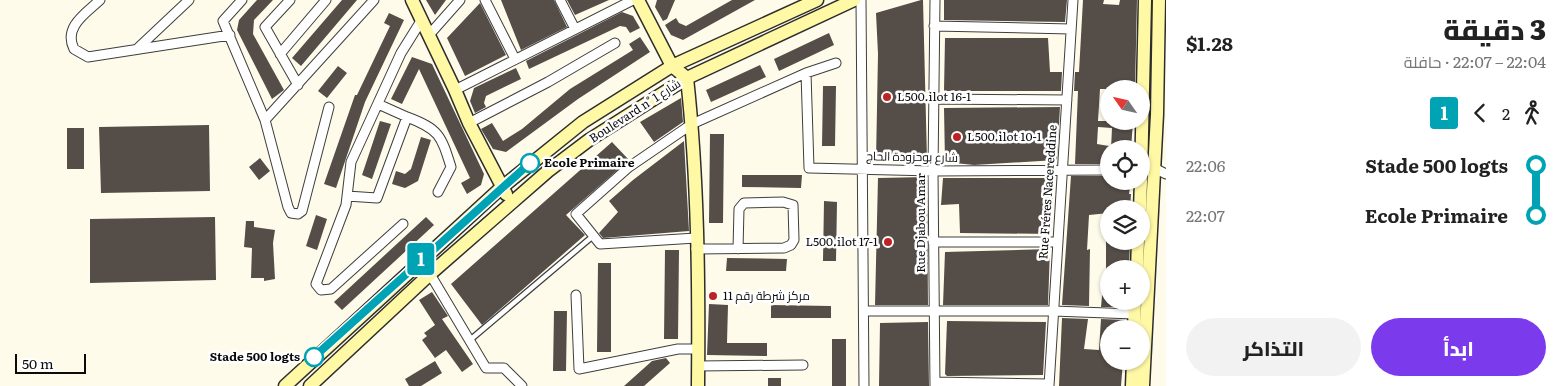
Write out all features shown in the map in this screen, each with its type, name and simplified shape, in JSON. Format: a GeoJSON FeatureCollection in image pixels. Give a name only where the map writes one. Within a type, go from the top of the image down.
{"type":"FeatureCollection","features":[{"type":"Feature","properties":{"kind":"main road"},"geometry":{"type":"LineString","coordinates":[[412,0],[501,188],[512,202]]}},
{"type":"Feature","properties":{"kind":"main road"},"geometry":{"type":"LineString","coordinates":[[638,0],[672,66],[687,78],[692,124],[698,386]]}},
{"type":"Feature","properties":{"kind":"main road","name":"Boulevard n° شارع 1"},"geometry":{"type":"LineString","coordinates":[[285,386],[501,188],[583,122],[672,66],[817,0]]}},
{"type":"Feature","properties":{"kind":"main road","name":"Boulevard n° شارع 1"},"geometry":{"type":"LineString","coordinates":[[310,386],[430,274],[512,202],[589,140],[687,78],[854,0]]}},
{"type":"Feature","properties":{"kind":"main road"},"geometry":{"type":"LineString","coordinates":[[1146,0],[1146,140]]}},
{"type":"Feature","properties":{"kind":"main road"},"geometry":{"type":"LineString","coordinates":[[1150,156],[1161,117],[1160,0]]}},
{"type":"Feature","properties":{"kind":"main road"},"geometry":{"type":"LineString","coordinates":[[1143,386],[1146,190]]}},
{"type":"Feature","properties":{"kind":"main road"},"geometry":{"type":"LineString","coordinates":[[1134,310],[1134,320]]}},
{"type":"Feature","properties":{"kind":"main road"},"geometry":{"type":"LineString","coordinates":[[1132,386],[1133,370]]}},
{"type":"Feature","properties":{"kind":"street"},"geometry":{"type":"LineString","coordinates":[[100,0],[73,28],[70,38],[74,49],[82,56],[93,58],[137,49],[230,35]]}},
{"type":"Feature","properties":{"kind":"street"},"geometry":{"type":"LineString","coordinates":[[137,49],[188,0]]}},
{"type":"Feature","properties":{"kind":"street"},"geometry":{"type":"LineString","coordinates":[[242,0],[223,21],[265,120],[291,213],[298,214],[302,211],[316,164],[329,107]]}},
{"type":"Feature","properties":{"kind":"street"},"geometry":{"type":"LineString","coordinates":[[290,0],[265,27],[298,85]]}},
{"type":"Feature","properties":{"kind":"street"},"geometry":{"type":"LineString","coordinates":[[280,54],[326,0]]}},
{"type":"Feature","properties":{"kind":"street"},"geometry":{"type":"LineString","coordinates":[[265,120],[374,0]]}},
{"type":"Feature","properties":{"kind":"street"},"geometry":{"type":"LineString","coordinates":[[429,35],[460,0]]}},
{"type":"Feature","properties":{"kind":"street"},"geometry":{"type":"LineString","coordinates":[[485,0],[514,59]]}},
{"type":"Feature","properties":{"kind":"street"},"geometry":{"type":"LineString","coordinates":[[560,0],[575,30]]}},
{"type":"Feature","properties":{"kind":"street"},"geometry":{"type":"LineString","coordinates":[[455,90],[633,0]]}},
{"type":"Feature","properties":{"kind":"street"},"geometry":{"type":"LineString","coordinates":[[862,0],[864,386]]}},
{"type":"Feature","properties":{"kind":"street","name":"Rue Djabou Amar"},"geometry":{"type":"LineString","coordinates":[[935,0],[933,100],[935,384]]}},
{"type":"Feature","properties":{"kind":"street","name":"Rue Fréres Nacereddine"},"geometry":{"type":"LineString","coordinates":[[1049,385],[1073,0]]}},
{"type":"Feature","properties":{"kind":"street"},"geometry":{"type":"LineString","coordinates":[[403,224],[330,290],[321,290],[316,284],[346,205],[351,162],[401,53],[421,21]]}},
{"type":"Feature","properties":{"kind":"street"},"geometry":{"type":"LineString","coordinates":[[934,26],[1072,29]]}},
{"type":"Feature","properties":{"kind":"street"},"geometry":{"type":"LineString","coordinates":[[469,122],[548,82],[615,43]]}},
{"type":"Feature","properties":{"kind":"street"},"geometry":{"type":"LineString","coordinates":[[738,248],[739,209],[744,203],[783,202],[792,205],[794,240],[791,245],[784,248],[738,248],[696,244],[600,244],[576,214],[629,167],[692,124],[806,73],[836,62]]}},
{"type":"Feature","properties":{"kind":"street","name":"شارع بوحزودة الحاج"},"geometry":{"type":"LineString","coordinates":[[806,73],[810,168],[933,171],[1100,170]]}},
{"type":"Feature","properties":{"kind":"street"},"geometry":{"type":"LineString","coordinates":[[933,100],[1067,100]]}},
{"type":"Feature","properties":{"kind":"street"},"geometry":{"type":"LineString","coordinates":[[378,104],[432,126],[445,148],[451,167],[438,192]]}},
{"type":"Feature","properties":{"kind":"street"},"geometry":{"type":"LineString","coordinates":[[347,196],[377,198],[407,117]]}},
{"type":"Feature","properties":{"kind":"street"},"geometry":{"type":"LineString","coordinates":[[1150,171],[1166,174]]}},
{"type":"Feature","properties":{"kind":"street"},"geometry":{"type":"LineString","coordinates":[[933,242],[1058,242]]}},
{"type":"Feature","properties":{"kind":"street"},"geometry":{"type":"LineString","coordinates":[[430,274],[486,368],[504,368],[522,386]]}},
{"type":"Feature","properties":{"kind":"street"},"geometry":{"type":"LineString","coordinates":[[576,295],[579,369],[678,348],[698,349]]}},
{"type":"Feature","properties":{"kind":"street"},"geometry":{"type":"LineString","coordinates":[[865,311],[1053,311],[1134,314]]}},
{"type":"Feature","properties":{"kind":"street"},"geometry":{"type":"LineString","coordinates":[[698,366],[803,365]]}},
{"type":"Feature","properties":{"kind":"street"},"geometry":{"type":"LineString","coordinates":[[935,384],[1049,385]]}},
{"type":"Feature","properties":{"kind":"lane"},"geometry":{"type":"LineString","coordinates":[[470,340],[594,235]]}},
{"type":"Feature","properties":{"kind":"building"},"geometry":{"type":"Polygon","coordinates":[[[257,0],[273,0],[254,20],[253,34],[284,90],[272,99],[237,30],[239,20],[257,0]]]}},
{"type":"Feature","properties":{"kind":"building"},"geometry":{"type":"Polygon","coordinates":[[[342,0],[357,0],[301,66],[292,58],[342,0]]]}},
{"type":"Feature","properties":{"kind":"building"},"geometry":{"type":"Polygon","coordinates":[[[426,0],[446,0],[435,15],[426,0]]]}},
{"type":"Feature","properties":{"kind":"building"},"geometry":{"type":"Polygon","coordinates":[[[501,0],[554,0],[567,27],[521,50],[501,0]]]}},
{"type":"Feature","properties":{"kind":"building"},"geometry":{"type":"Polygon","coordinates":[[[567,0],[609,0],[575,15],[567,0]]]}},
{"type":"Feature","properties":{"kind":"building"},"geometry":{"type":"Polygon","coordinates":[[[657,0],[675,0],[667,19],[663,21],[655,7],[657,0]]]}},
{"type":"Feature","properties":{"kind":"building"},"geometry":{"type":"Polygon","coordinates":[[[732,0],[755,0],[683,40],[671,35],[665,25],[676,18],[679,23],[686,26],[732,0]]]}},
{"type":"Feature","properties":{"kind":"building","name":"L500.ilot 16-1"},"geometry":{"type":"Polygon","coordinates":[[[923,0],[927,160],[876,161],[878,54],[876,13],[923,0]]]}},
{"type":"Feature","properties":{"kind":"building"},"geometry":{"type":"Polygon","coordinates":[[[944,0],[1067,0],[1065,22],[944,20],[944,0]]]}},
{"type":"Feature","properties":{"kind":"building"},"geometry":{"type":"Polygon","coordinates":[[[1083,0],[1104,0],[1103,4],[1119,5],[1120,0],[1137,0],[1135,80],[1100,80],[1098,121],[1100,121],[1100,127],[1098,127],[1097,144],[1100,144],[1100,164],[1075,164],[1078,91],[1074,91],[1075,72],[1079,72],[1083,0]]]}},
{"type":"Feature","properties":{"kind":"building"},"geometry":{"type":"Polygon","coordinates":[[[480,3],[506,55],[465,76],[447,38],[480,3]]]}},
{"type":"Feature","properties":{"kind":"building"},"geometry":{"type":"Polygon","coordinates":[[[622,12],[633,16],[640,28],[630,33],[626,27],[620,26],[529,69],[526,61],[622,12]]]}},
{"type":"Feature","properties":{"kind":"building"},"geometry":{"type":"Polygon","coordinates":[[[389,13],[404,20],[365,102],[336,188],[324,184],[355,95],[357,95],[390,26],[384,23],[389,13]]]}},
{"type":"Feature","properties":{"kind":"building"},"geometry":{"type":"Polygon","coordinates":[[[829,33],[834,45],[779,71],[774,59],[829,33]]]}},
{"type":"Feature","properties":{"kind":"building"},"geometry":{"type":"Polygon","coordinates":[[[640,37],[650,52],[578,99],[506,152],[493,149],[481,129],[492,123],[503,141],[522,129],[570,89],[633,50],[629,44],[640,37]]]}},
{"type":"Feature","properties":{"kind":"building"},"geometry":{"type":"Polygon","coordinates":[[[945,38],[1048,38],[1050,72],[1062,72],[1061,91],[944,91],[945,38]]]}},
{"type":"Feature","properties":{"kind":"building"},"geometry":{"type":"Polygon","coordinates":[[[412,57],[432,64],[484,174],[481,185],[467,194],[461,183],[470,178],[419,69],[402,104],[391,99],[412,57]]]}},
{"type":"Feature","properties":{"kind":"building"},"geometry":{"type":"Polygon","coordinates":[[[760,65],[766,77],[711,102],[706,90],[760,65]]]}},
{"type":"Feature","properties":{"kind":"building"},"geometry":{"type":"Polygon","coordinates":[[[338,66],[347,73],[327,98],[318,91],[338,66]]]}},
{"type":"Feature","properties":{"kind":"building"},"geometry":{"type":"Polygon","coordinates":[[[516,68],[521,79],[486,96],[484,103],[486,107],[475,113],[470,101],[474,88],[516,68]]]}},
{"type":"Feature","properties":{"kind":"building"},"geometry":{"type":"Polygon","coordinates":[[[823,86],[836,86],[835,146],[822,146],[823,86]]]}},
{"type":"Feature","properties":{"kind":"building"},"geometry":{"type":"Polygon","coordinates":[[[681,98],[683,122],[654,142],[640,122],[681,98]]]}},
{"type":"Feature","properties":{"kind":"building","name":"L500.ilot 10-1"},"geometry":{"type":"Polygon","coordinates":[[[1060,107],[1057,160],[974,165],[945,162],[944,108],[1060,107]]]}},
{"type":"Feature","properties":{"kind":"building"},"geometry":{"type":"Polygon","coordinates":[[[380,121],[391,124],[372,179],[362,175],[380,121]]]}},
{"type":"Feature","properties":{"kind":"building"},"geometry":{"type":"Polygon","coordinates":[[[209,125],[210,191],[101,193],[99,127],[209,125]]]}},
{"type":"Feature","properties":{"kind":"building"},"geometry":{"type":"Polygon","coordinates":[[[67,128],[84,128],[84,169],[67,169],[67,128]]]}},
{"type":"Feature","properties":{"kind":"building"},"geometry":{"type":"Polygon","coordinates":[[[1112,130],[1132,130],[1132,140],[1111,140],[1112,130]]]}},
{"type":"Feature","properties":{"kind":"building"},"geometry":{"type":"Polygon","coordinates":[[[710,134],[724,134],[723,223],[709,223],[710,134]]]}},
{"type":"Feature","properties":{"kind":"building"},"geometry":{"type":"Polygon","coordinates":[[[421,137],[431,140],[418,181],[405,188],[392,184],[396,171],[405,174],[411,169],[421,137]]]}},
{"type":"Feature","properties":{"kind":"building"},"geometry":{"type":"Polygon","coordinates":[[[684,141],[689,231],[603,238],[599,233],[618,212],[609,201],[684,141]]]}},
{"type":"Feature","properties":{"kind":"building"},"geometry":{"type":"Polygon","coordinates":[[[612,142],[629,160],[566,215],[585,235],[482,325],[451,284],[612,142]]]}},
{"type":"Feature","properties":{"kind":"building"},"geometry":{"type":"Polygon","coordinates":[[[260,158],[270,171],[259,180],[249,167],[260,158]]]}},
{"type":"Feature","properties":{"kind":"building"},"geometry":{"type":"Polygon","coordinates":[[[742,175],[802,175],[801,188],[742,187],[742,175]]]}},
{"type":"Feature","properties":{"kind":"building"},"geometry":{"type":"Polygon","coordinates":[[[1071,176],[1100,176],[1100,190],[1130,190],[1131,200],[1100,200],[1100,214],[1089,215],[1087,250],[1090,249],[1089,306],[1062,305],[1071,176]]]}},
{"type":"Feature","properties":{"kind":"building","name":"L500.ilot 17-1"},"geometry":{"type":"Polygon","coordinates":[[[927,177],[928,305],[875,305],[878,178],[927,177]]]}},
{"type":"Feature","properties":{"kind":"building"},"geometry":{"type":"Polygon","coordinates":[[[943,178],[1054,178],[1051,234],[960,233],[959,204],[941,205],[943,178]]]}},
{"type":"Feature","properties":{"kind":"building"},"geometry":{"type":"Polygon","coordinates":[[[824,201],[837,202],[836,261],[823,261],[824,201]]]}},
{"type":"Feature","properties":{"kind":"building"},"geometry":{"type":"Polygon","coordinates":[[[316,215],[327,219],[317,250],[306,246],[316,215]]]}},
{"type":"Feature","properties":{"kind":"building"},"geometry":{"type":"Polygon","coordinates":[[[215,217],[216,280],[90,283],[90,219],[215,217]]]}},
{"type":"Feature","properties":{"kind":"building"},"geometry":{"type":"Polygon","coordinates":[[[426,217],[434,225],[342,310],[334,302],[426,217]]]}},
{"type":"Feature","properties":{"kind":"building"},"geometry":{"type":"Polygon","coordinates":[[[246,221],[254,221],[254,227],[275,230],[273,243],[275,279],[264,281],[264,278],[251,278],[252,248],[244,247],[246,221]]]}},
{"type":"Feature","properties":{"kind":"building"},"geometry":{"type":"Polygon","coordinates":[[[1050,249],[1048,305],[943,305],[945,252],[1050,249]]]}},
{"type":"Feature","properties":{"kind":"building"},"geometry":{"type":"Polygon","coordinates":[[[665,250],[679,250],[678,339],[664,339],[665,250]]]}},
{"type":"Feature","properties":{"kind":"building"},"geometry":{"type":"Polygon","coordinates":[[[1106,250],[1130,250],[1129,260],[1106,260],[1106,250]]]}},
{"type":"Feature","properties":{"kind":"building"},"geometry":{"type":"Polygon","coordinates":[[[727,258],[787,259],[786,271],[726,271],[727,258]]]}},
{"type":"Feature","properties":{"kind":"building"},"geometry":{"type":"Polygon","coordinates":[[[598,263],[611,263],[611,352],[597,352],[598,263]]]}},
{"type":"Feature","properties":{"kind":"building"},"geometry":{"type":"Polygon","coordinates":[[[432,292],[448,316],[442,319],[473,364],[462,372],[446,350],[435,358],[422,340],[427,336],[424,333],[435,325],[419,300],[432,292]]]}},
{"type":"Feature","properties":{"kind":"building"},"geometry":{"type":"Polygon","coordinates":[[[709,304],[728,305],[727,343],[767,343],[767,356],[707,355],[709,304]]]}},
{"type":"Feature","properties":{"kind":"building"},"geometry":{"type":"Polygon","coordinates":[[[771,305],[831,306],[831,318],[771,318],[771,305]]]}},
{"type":"Feature","properties":{"kind":"building"},"geometry":{"type":"Polygon","coordinates":[[[554,311],[567,311],[566,371],[553,371],[554,311]]]}},
{"type":"Feature","properties":{"kind":"building"},"geometry":{"type":"Polygon","coordinates":[[[1062,318],[1088,319],[1084,349],[1099,350],[1100,334],[1100,370],[1122,370],[1121,386],[1059,386],[1062,318]]]}},
{"type":"Feature","properties":{"kind":"building"},"geometry":{"type":"Polygon","coordinates":[[[947,321],[1046,322],[1043,375],[947,376],[945,374],[947,321]]]}},
{"type":"Feature","properties":{"kind":"building"},"geometry":{"type":"Polygon","coordinates":[[[928,322],[929,386],[879,386],[880,323],[928,322]]]}},
{"type":"Feature","properties":{"kind":"building"},"geometry":{"type":"Polygon","coordinates":[[[832,339],[846,339],[846,386],[832,386],[832,339]]]}},
{"type":"Feature","properties":{"kind":"building"},"geometry":{"type":"Polygon","coordinates":[[[666,358],[670,363],[644,386],[624,386],[652,361],[666,358]]]}},
{"type":"Feature","properties":{"kind":"building"},"geometry":{"type":"Polygon","coordinates":[[[435,361],[442,373],[421,386],[409,386],[405,379],[435,361]]]}},
{"type":"Feature","properties":{"kind":"building"},"geometry":{"type":"Polygon","coordinates":[[[768,378],[781,378],[781,386],[768,386],[768,378]]]}},
{"type":"Feature","properties":{"kind":"bus line","name":"1"},"geometry":{"type":"LineString","coordinates":[[314,357],[530,163]]}},
{"type":"Feature","properties":{"kind":"place","name":"L500.ilot 16-1"},"geometry":{"type":"Point","coordinates":[887,97]}},
{"type":"Feature","properties":{"kind":"place","name":"L500.ilot 10-1"},"geometry":{"type":"Point","coordinates":[957,137]}},
{"type":"Feature","properties":{"kind":"place","name":"Ecole Primaire"},"geometry":{"type":"Point","coordinates":[530,163]}},
{"type":"Feature","properties":{"kind":"place","name":"L500.ilot 17-1"},"geometry":{"type":"Point","coordinates":[888,242]}},
{"type":"Feature","properties":{"kind":"place","name":"مركز شرطة رقم 11"},"geometry":{"type":"Point","coordinates":[713,296]}},
{"type":"Feature","properties":{"kind":"place","name":"Stade 500 logts"},"geometry":{"type":"Point","coordinates":[314,357]}}]}
